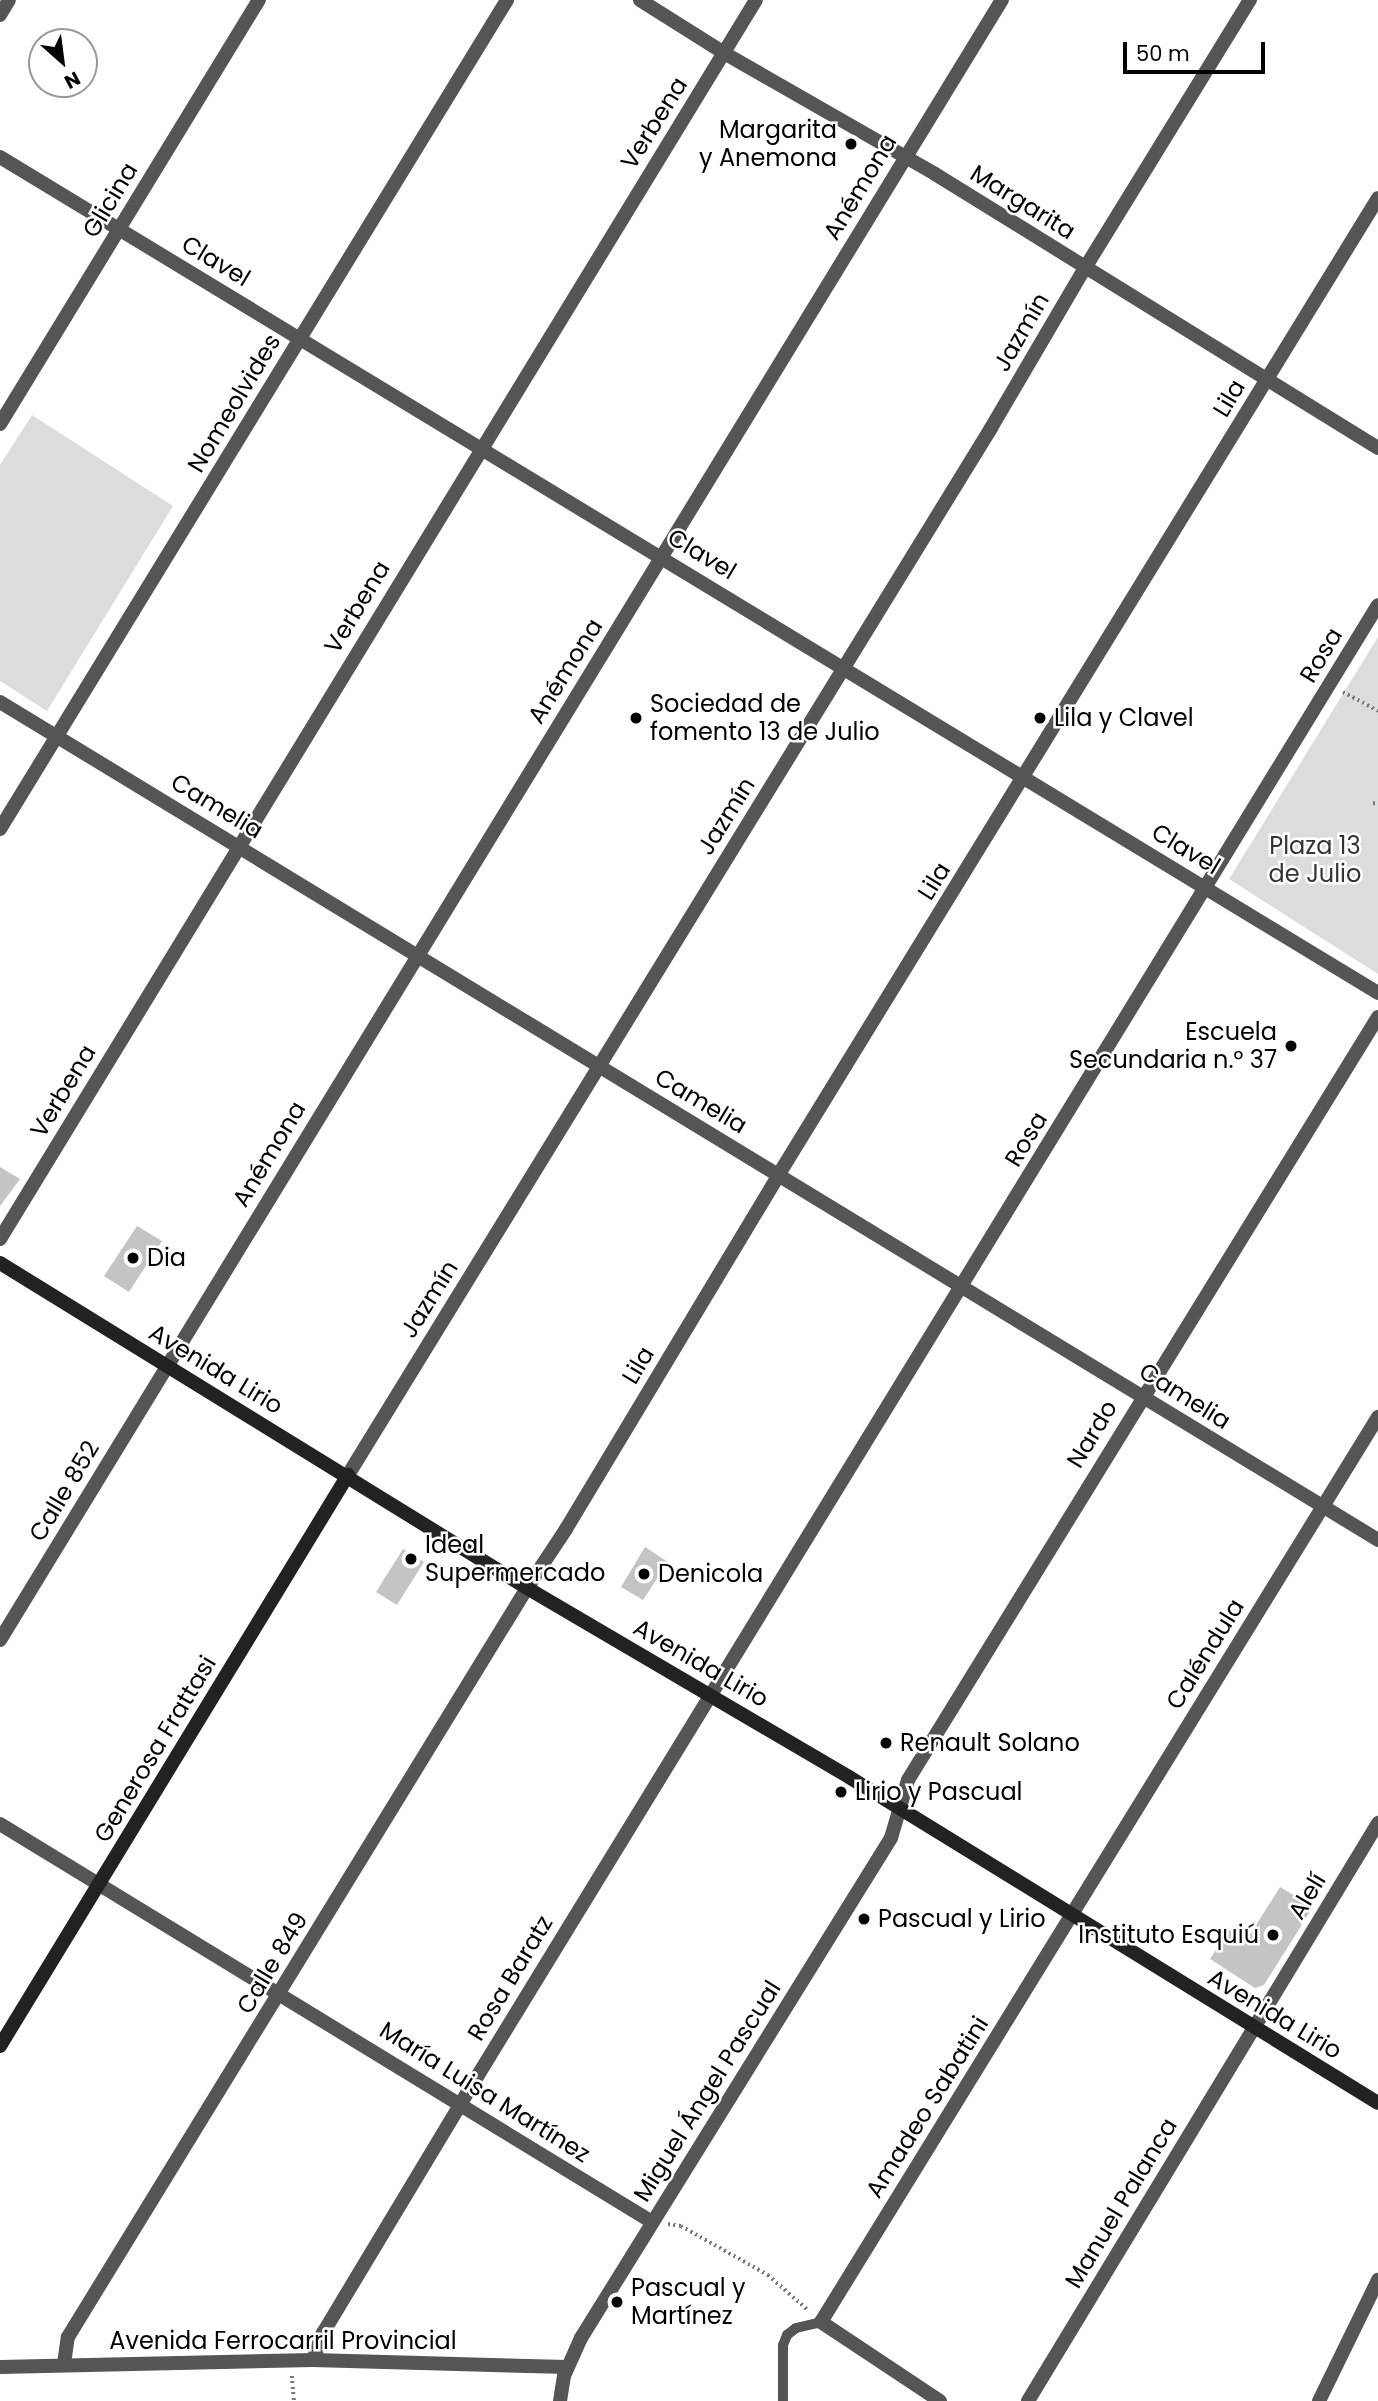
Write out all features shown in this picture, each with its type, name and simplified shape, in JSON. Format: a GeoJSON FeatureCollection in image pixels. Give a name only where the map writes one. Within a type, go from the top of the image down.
{"type":"FeatureCollection","features":[{"type":"Feature","properties":{"kind":"main road","name":"Avenida Lirio"},"geometry":{"type":"LineString","coordinates":[[0,1263],[348,1475],[527,1588],[899,1809],[1378,2103]]}},
{"type":"Feature","properties":{"kind":"main road","name":"Generosa Frattasi"},"geometry":{"type":"LineString","coordinates":[[0,2046],[348,1475]]}},
{"type":"Feature","properties":{"kind":"street"},"geometry":{"type":"LineString","coordinates":[[0,15],[9,0]]}},
{"type":"Feature","properties":{"kind":"street","name":"Glicina"},"geometry":{"type":"LineString","coordinates":[[0,424],[259,0]]}},
{"type":"Feature","properties":{"kind":"street","name":"Nomeolvides"},"geometry":{"type":"LineString","coordinates":[[0,829],[507,0]]}},
{"type":"Feature","properties":{"kind":"street","name":"Margarita"},"geometry":{"type":"LineString","coordinates":[[640,0],[724,53],[904,159],[935,174],[1378,448]]}},
{"type":"Feature","properties":{"kind":"street","name":"Verbena"},"geometry":{"type":"LineString","coordinates":[[0,1239],[481,446],[756,0]]}},
{"type":"Feature","properties":{"kind":"street","name":"Anémona"},"geometry":{"type":"LineString","coordinates":[[167,1366],[1002,0]]}},
{"type":"Feature","properties":{"kind":"street","name":"Jazmín"},"geometry":{"type":"LineString","coordinates":[[348,1475],[991,428],[1085,268],[1250,0]]}},
{"type":"Feature","properties":{"kind":"street","name":"Clavel"},"geometry":{"type":"LineString","coordinates":[[0,157],[481,446],[1378,993]]}},
{"type":"Feature","properties":{"kind":"street","name":"Lila"},"geometry":{"type":"LineString","coordinates":[[527,1588],[566,1529],[779,1174],[1025,778],[1378,198]]}},
{"type":"Feature","properties":{"kind":"street","name":"Rosa"},"geometry":{"type":"LineString","coordinates":[[710,1695],[1378,605]]}},
{"type":"Feature","properties":{"kind":"street","name":"Camelia"},"geometry":{"type":"LineString","coordinates":[[0,702],[1378,1540]]}},
{"type":"Feature","properties":{"kind":"street","name":"Nardo"},"geometry":{"type":"LineString","coordinates":[[899,1809],[908,1780],[1142,1396],[1378,1017]]}},
{"type":"Feature","properties":{"kind":"street","name":"Calle 852"},"geometry":{"type":"LineString","coordinates":[[0,1640],[167,1366]]}},
{"type":"Feature","properties":{"kind":"street","name":"Caléndula"},"geometry":{"type":"LineString","coordinates":[[1071,1916],[1378,1417]]}},
{"type":"Feature","properties":{"kind":"street","name":"Calle 849"},"geometry":{"type":"LineString","coordinates":[[64,2364],[68,2337],[527,1588]]}},
{"type":"Feature","properties":{"kind":"street","name":"Rosa Baratz"},"geometry":{"type":"LineString","coordinates":[[313,2360],[323,2333],[710,1695]]}},
{"type":"Feature","properties":{"kind":"street","name":"Miguel Ángel Pascual"},"geometry":{"type":"LineString","coordinates":[[560,2401],[567,2367],[581,2338],[891,1838],[899,1809]]}},
{"type":"Feature","properties":{"kind":"street","name":"Alelí"},"geometry":{"type":"LineString","coordinates":[[1254,2028],[1378,1823]]}},
{"type":"Feature","properties":{"kind":"street","name":"María Luisa Martínez"},"geometry":{"type":"LineString","coordinates":[[0,1824],[652,2222]]}},
{"type":"Feature","properties":{"kind":"street","name":"Amadeo Sabatini"},"geometry":{"type":"LineString","coordinates":[[821,2322],[1071,1916]]}},
{"type":"Feature","properties":{"kind":"street","name":"Manuel Palanca"},"geometry":{"type":"LineString","coordinates":[[1028,2401],[1254,2028]]}},
{"type":"Feature","properties":{"kind":"street"},"geometry":{"type":"LineString","coordinates":[[1319,2401],[1378,2280]]}},
{"type":"Feature","properties":{"kind":"street"},"geometry":{"type":"LineString","coordinates":[[821,2322],[940,2401]]}},
{"type":"Feature","properties":{"kind":"street","name":"Avenida Ferrocarril Provincial"},"geometry":{"type":"LineString","coordinates":[[2,2365],[313,2360],[567,2367]]}},
{"type":"Feature","properties":{"kind":"lane"},"geometry":{"type":"LineString","coordinates":[[783,2401],[783,2345],[787,2335],[796,2328],[821,2322]]}},
{"type":"Feature","properties":{"kind":"path"},"geometry":{"type":"LineString","coordinates":[[1329,684],[1378,711]]}},
{"type":"Feature","properties":{"kind":"path"},"geometry":{"type":"LineString","coordinates":[[652,2222],[681,2227],[768,2275],[821,2322]]}},
{"type":"Feature","properties":{"kind":"path"},"geometry":{"type":"LineString","coordinates":[[291,2360],[294,2401]]}},
{"type":"Feature","properties":{"kind":"green space"},"geometry":{"type":"Polygon","coordinates":[[[32,415],[173,506],[47,711],[0,681],[0,465],[32,415]]]}},
{"type":"Feature","properties":{"kind":"green space","name":"Plaza 13 de Julio"},"geometry":{"type":"Polygon","coordinates":[[[1378,637],[1378,974],[1229,879],[1378,637]]]}},
{"type":"Feature","properties":{"kind":"building"},"geometry":{"type":"Polygon","coordinates":[[[0,1167],[20,1179],[0,1206],[0,1167]]]}},
{"type":"Feature","properties":{"kind":"building","name":"Dia"},"geometry":{"type":"Polygon","coordinates":[[[137,1226],[162,1241],[129,1292],[104,1276],[137,1226]]]}},
{"type":"Feature","properties":{"kind":"building","name":"Denicola"},"geometry":{"type":"Polygon","coordinates":[[[645,1547],[668,1562],[643,1600],[621,1587],[645,1547]]]}},
{"type":"Feature","properties":{"kind":"building"},"geometry":{"type":"Polygon","coordinates":[[[403,1549],[424,1562],[397,1605],[376,1592],[403,1549]]]}},
{"type":"Feature","properties":{"kind":"building","name":"Instituto Esquiú"},"geometry":{"type":"Polygon","coordinates":[[[1280,1887],[1313,1907],[1264,1985],[1255,1988],[1210,1959],[1229,1930],[1246,1941],[1280,1887]]]}},
{"type":"Feature","properties":{"kind":"place","name":"Margarita y Anemona"},"geometry":{"type":"Point","coordinates":[851,144]}},
{"type":"Feature","properties":{"kind":"place","name":"Sociedad de fomento 13 de Julio"},"geometry":{"type":"Point","coordinates":[636,718]}},
{"type":"Feature","properties":{"kind":"place","name":"Lila y Clavel"},"geometry":{"type":"Point","coordinates":[1040,718]}},
{"type":"Feature","properties":{"kind":"place","name":"Escuela Secundaria n.° 37"},"geometry":{"type":"Point","coordinates":[1291,1046]}},
{"type":"Feature","properties":{"kind":"place","name":"Dia"},"geometry":{"type":"Point","coordinates":[133,1258]}},
{"type":"Feature","properties":{"kind":"place","name":"Ideal Supermercado"},"geometry":{"type":"Point","coordinates":[411,1559]}},
{"type":"Feature","properties":{"kind":"place","name":"Denicola"},"geometry":{"type":"Point","coordinates":[644,1574]}},
{"type":"Feature","properties":{"kind":"place","name":"Renault Solano"},"geometry":{"type":"Point","coordinates":[886,1743]}},
{"type":"Feature","properties":{"kind":"place","name":"Lirio y Pascual"},"geometry":{"type":"Point","coordinates":[841,1792]}},
{"type":"Feature","properties":{"kind":"place","name":"Pascual y Lirio"},"geometry":{"type":"Point","coordinates":[864,1919]}},
{"type":"Feature","properties":{"kind":"place","name":"Instituto Esquiú"},"geometry":{"type":"Point","coordinates":[1273,1935]}},
{"type":"Feature","properties":{"kind":"place","name":"Pascual y Martínez"},"geometry":{"type":"Point","coordinates":[617,2302]}}]}
